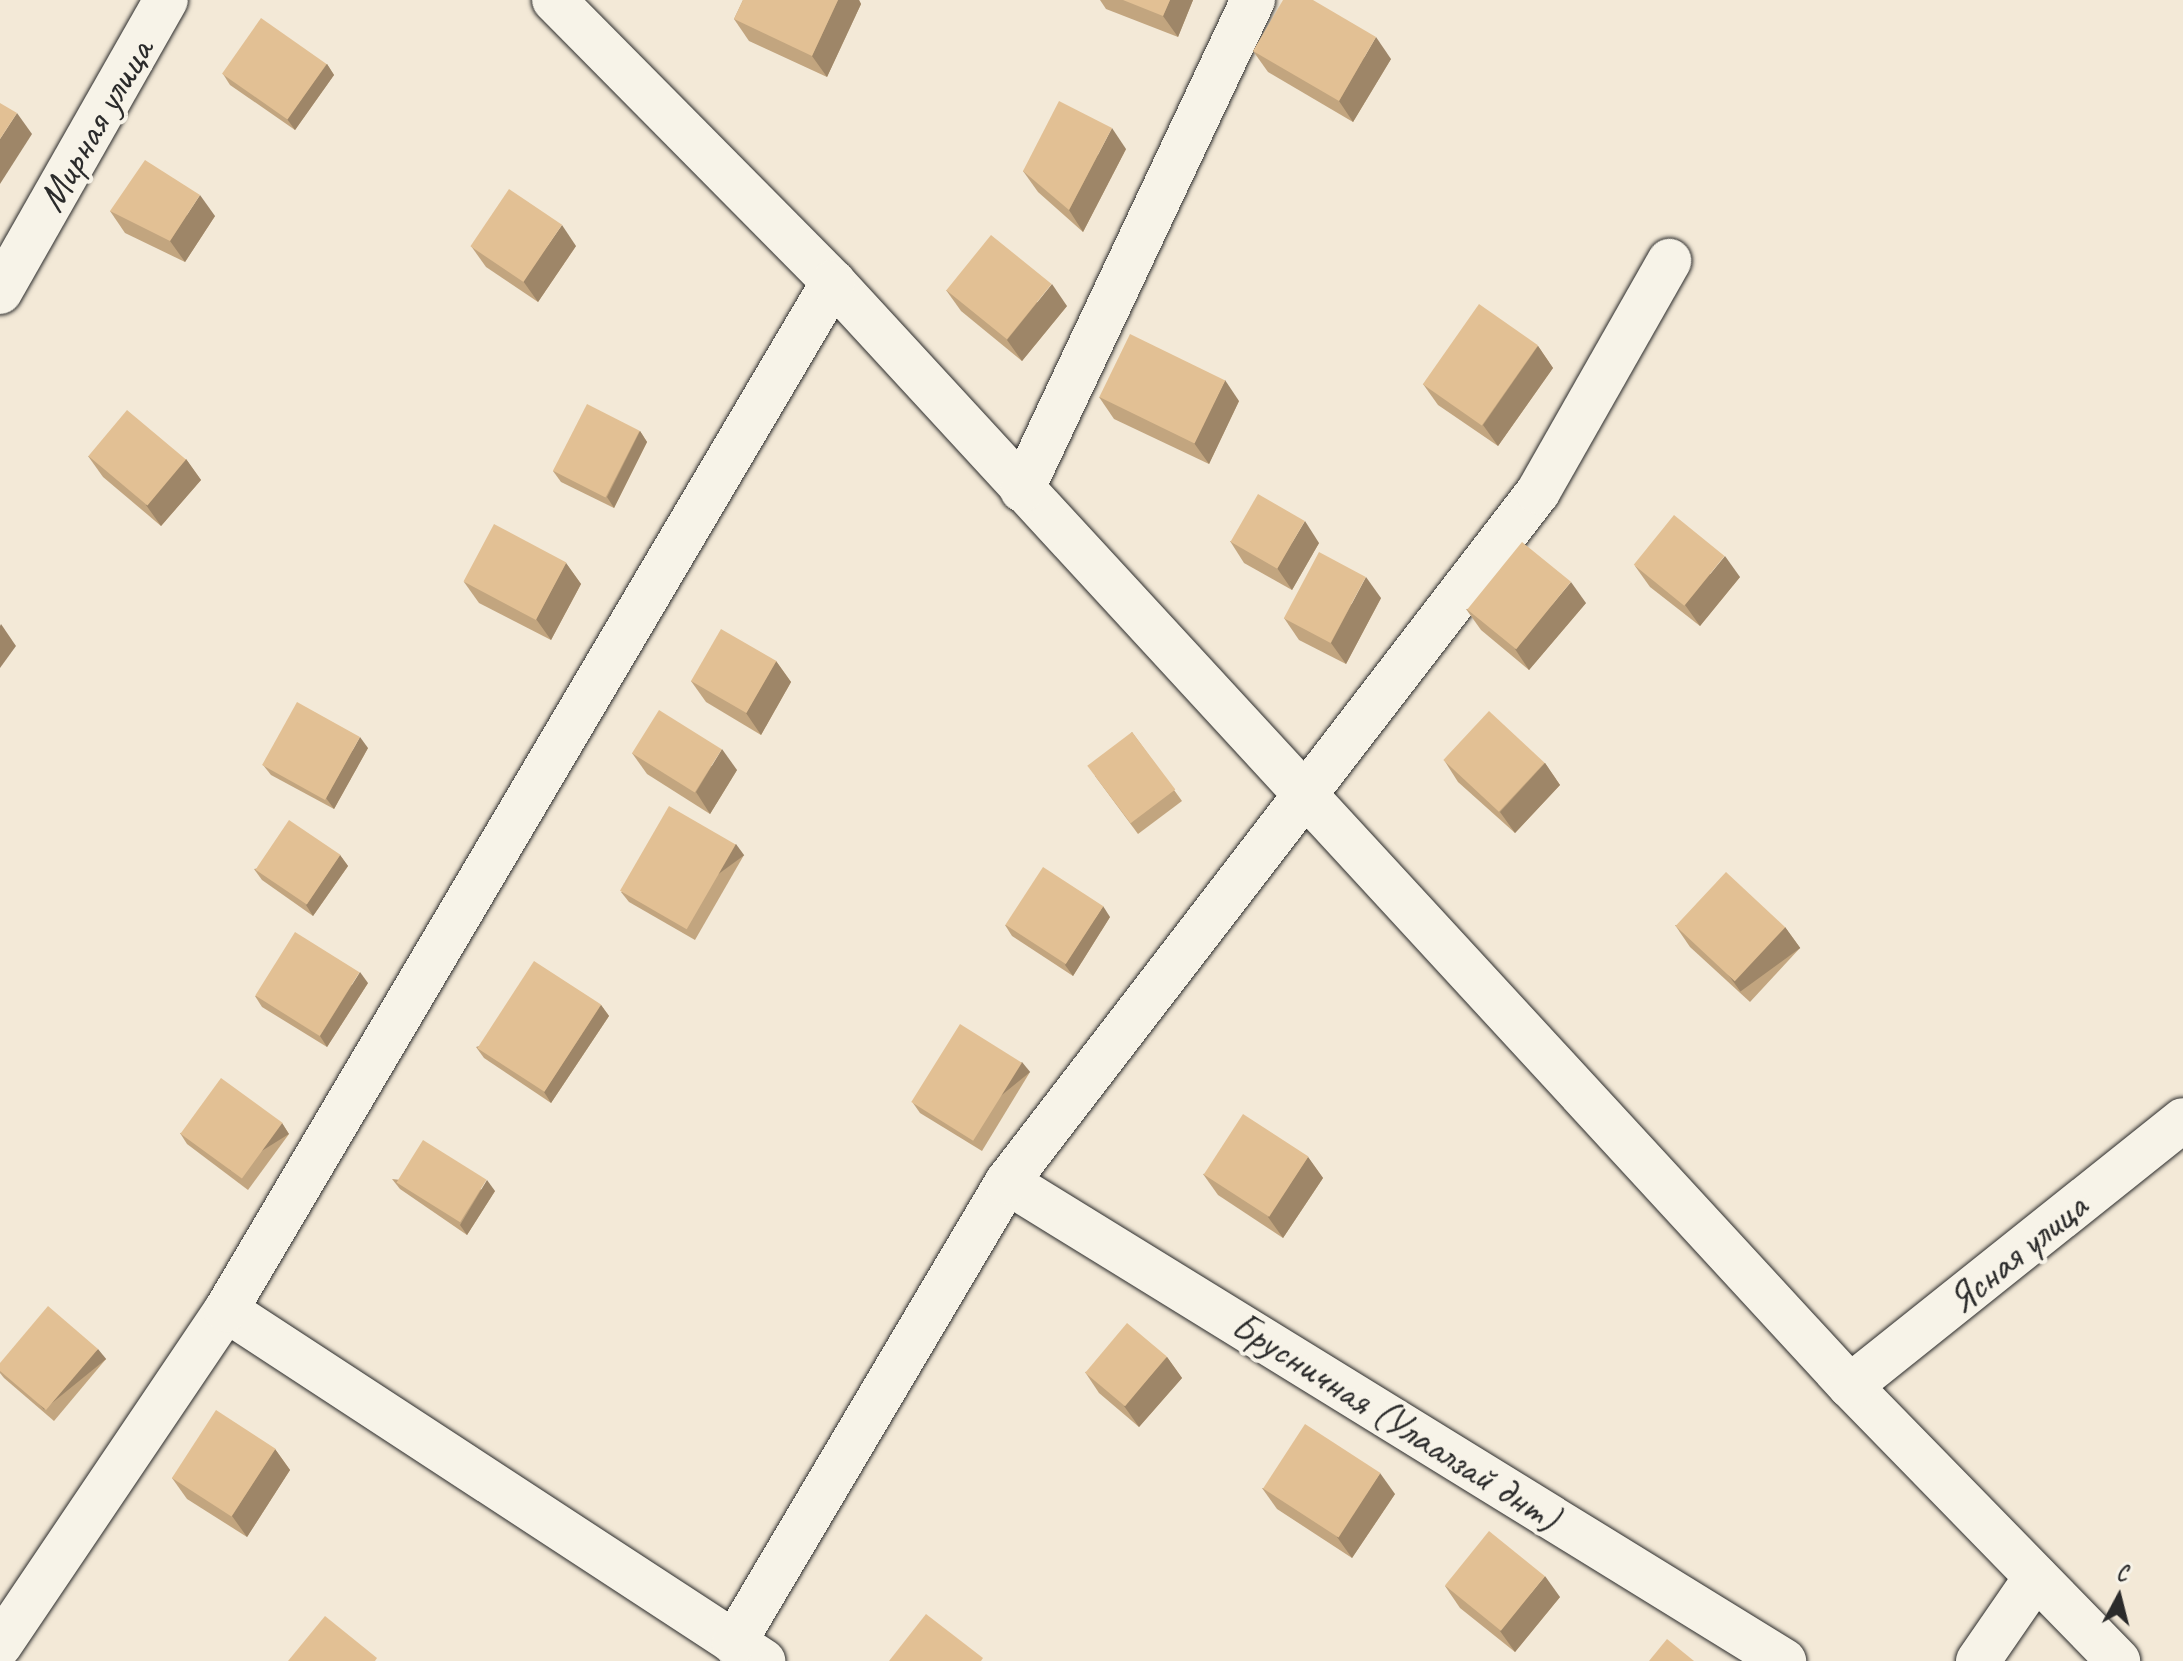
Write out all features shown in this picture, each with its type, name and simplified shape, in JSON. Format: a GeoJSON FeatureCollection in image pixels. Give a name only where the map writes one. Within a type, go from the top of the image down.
{"type":"FeatureCollection","features":[{"type":"Feature","properties":{"kind":"street","name":"Мирная улица"},"geometry":{"type":"LineString","coordinates":[[0,292],[166,0]]}},
{"type":"Feature","properties":{"kind":"street"},"geometry":{"type":"LineString","coordinates":[[554,0],[833,282],[1022,490],[1307,791],[1850,1386],[2118,1661]]}},
{"type":"Feature","properties":{"kind":"street"},"geometry":{"type":"LineString","coordinates":[[1022,490],[1253,0]]}},
{"type":"Feature","properties":{"kind":"street"},"geometry":{"type":"LineString","coordinates":[[226,1310],[748,1652],[1007,1182],[1538,492],[1669,261]]}},
{"type":"Feature","properties":{"kind":"street"},"geometry":{"type":"LineString","coordinates":[[0,1645],[226,1310],[833,282]]}},
{"type":"Feature","properties":{"kind":"street","name":"Ясная улица"},"geometry":{"type":"LineString","coordinates":[[1850,1386],[2183,1120]]}},
{"type":"Feature","properties":{"kind":"street","name":"Брусничная (Улаалзай днт)"},"geometry":{"type":"LineString","coordinates":[[1007,1182],[1784,1661]]}},
{"type":"Feature","properties":{"kind":"street"},"geometry":{"type":"LineString","coordinates":[[1978,1661],[2036,1577]]}},
{"type":"Feature","properties":{"kind":"building"},"geometry":{"type":"Polygon","coordinates":[[[743,0],[838,0],[812,56],[734,19],[743,0]]]}},
{"type":"Feature","properties":{"kind":"building"},"geometry":{"type":"Polygon","coordinates":[[[1123,0],[1170,0],[1163,16],[1123,0]]]}},
{"type":"Feature","properties":{"kind":"building"},"geometry":{"type":"Polygon","coordinates":[[[1283,0],[1313,0],[1376,37],[1339,101],[1253,51],[1283,0]]]}},
{"type":"Feature","properties":{"kind":"building"},"geometry":{"type":"Polygon","coordinates":[[[261,18],[327,64],[288,120],[222,74],[261,18]]]}},
{"type":"Feature","properties":{"kind":"building"},"geometry":{"type":"Polygon","coordinates":[[[1059,101],[1112,128],[1069,210],[1023,171],[1059,101]]]}},
{"type":"Feature","properties":{"kind":"building"},"geometry":{"type":"Polygon","coordinates":[[[0,103],[17,113],[0,139],[0,103]]]}},
{"type":"Feature","properties":{"kind":"building"},"geometry":{"type":"Polygon","coordinates":[[[145,160],[200,195],[170,241],[110,211],[145,160]]]}},
{"type":"Feature","properties":{"kind":"building"},"geometry":{"type":"Polygon","coordinates":[[[509,189],[562,225],[523,282],[470,246],[509,189]]]}},
{"type":"Feature","properties":{"kind":"building"},"geometry":{"type":"Polygon","coordinates":[[[991,235],[1052,284],[1007,339],[946,290],[991,235]]]}},
{"type":"Feature","properties":{"kind":"building"},"geometry":{"type":"Polygon","coordinates":[[[1479,304],[1538,345],[1482,426],[1423,384],[1479,304]]]}},
{"type":"Feature","properties":{"kind":"building"},"geometry":{"type":"Polygon","coordinates":[[[1130,334],[1225,380],[1195,443],[1099,397],[1130,334]]]}},
{"type":"Feature","properties":{"kind":"building"},"geometry":{"type":"Polygon","coordinates":[[[587,404],[640,431],[606,498],[553,471],[587,404]]]}},
{"type":"Feature","properties":{"kind":"building"},"geometry":{"type":"Polygon","coordinates":[[[127,410],[186,459],[147,505],[88,456],[127,410]]]}},
{"type":"Feature","properties":{"kind":"building"},"geometry":{"type":"Polygon","coordinates":[[[1258,494],[1305,521],[1277,569],[1230,542],[1258,494]]]}},
{"type":"Feature","properties":{"kind":"building"},"geometry":{"type":"Polygon","coordinates":[[[1674,515],[1725,556],[1684,606],[1634,565],[1674,515]]]}},
{"type":"Feature","properties":{"kind":"building"},"geometry":{"type":"Polygon","coordinates":[[[494,524],[566,562],[536,620],[463,581],[494,524]]]}},
{"type":"Feature","properties":{"kind":"building"},"geometry":{"type":"Polygon","coordinates":[[[1522,542],[1571,582],[1516,649],[1467,610],[1522,542]]]}},
{"type":"Feature","properties":{"kind":"building"},"geometry":{"type":"Polygon","coordinates":[[[1319,552],[1366,577],[1331,643],[1284,618],[1319,552]]]}},
{"type":"Feature","properties":{"kind":"building"},"geometry":{"type":"Polygon","coordinates":[[[721,629],[776,661],[746,713],[691,681],[721,629]]]}},
{"type":"Feature","properties":{"kind":"building"},"geometry":{"type":"Polygon","coordinates":[[[297,702],[360,737],[325,800],[262,765],[297,702]]]}},
{"type":"Feature","properties":{"kind":"building"},"geometry":{"type":"Polygon","coordinates":[[[659,710],[722,749],[695,792],[632,753],[659,710]]]}},
{"type":"Feature","properties":{"kind":"building"},"geometry":{"type":"Polygon","coordinates":[[[1489,711],[1545,763],[1499,812],[1443,760],[1489,711]]]}},
{"type":"Feature","properties":{"kind":"building"},"geometry":{"type":"Polygon","coordinates":[[[1132,732],[1175,790],[1131,823],[1087,766],[1132,732]]]}},
{"type":"Feature","properties":{"kind":"building"},"geometry":{"type":"Polygon","coordinates":[[[669,806],[736,844],[687,929],[620,891],[669,806]]]}},
{"type":"Feature","properties":{"kind":"building"},"geometry":{"type":"Polygon","coordinates":[[[289,820],[340,855],[307,904],[255,870],[289,820]]]}},
{"type":"Feature","properties":{"kind":"building"},"geometry":{"type":"Polygon","coordinates":[[[1043,867],[1103,906],[1066,964],[1005,925],[1043,867]]]}},
{"type":"Feature","properties":{"kind":"building"},"geometry":{"type":"Polygon","coordinates":[[[1726,872],[1785,927],[1735,981],[1676,926],[1726,872]]]}},
{"type":"Feature","properties":{"kind":"building"},"geometry":{"type":"Polygon","coordinates":[[[295,932],[359,972],[320,1036],[255,996],[295,932]]]}},
{"type":"Feature","properties":{"kind":"building"},"geometry":{"type":"Polygon","coordinates":[[[534,961],[601,1005],[544,1092],[477,1048],[534,961]]]}},
{"type":"Feature","properties":{"kind":"building"},"geometry":{"type":"Polygon","coordinates":[[[960,1024],[1022,1063],[973,1141],[911,1102],[960,1024]]]}},
{"type":"Feature","properties":{"kind":"building"},"geometry":{"type":"Polygon","coordinates":[[[221,1078],[282,1123],[242,1178],[180,1134],[221,1078]]]}},
{"type":"Feature","properties":{"kind":"building"},"geometry":{"type":"Polygon","coordinates":[[[1243,1114],[1308,1156],[1269,1217],[1204,1174],[1243,1114]]]}},
{"type":"Feature","properties":{"kind":"building"},"geometry":{"type":"Polygon","coordinates":[[[423,1140],[487,1180],[460,1222],[397,1182],[423,1140]]]}},
{"type":"Feature","properties":{"kind":"building"},"geometry":{"type":"Polygon","coordinates":[[[48,1306],[98,1349],[46,1410],[0,1371],[0,1363],[48,1306]]]}},
{"type":"Feature","properties":{"kind":"building"},"geometry":{"type":"Polygon","coordinates":[[[1127,1323],[1167,1356],[1125,1406],[1085,1373],[1127,1323]]]}},
{"type":"Feature","properties":{"kind":"building"},"geometry":{"type":"Polygon","coordinates":[[[216,1410],[276,1449],[231,1517],[172,1478],[216,1410]]]}},
{"type":"Feature","properties":{"kind":"building"},"geometry":{"type":"Polygon","coordinates":[[[1305,1424],[1380,1473],[1339,1538],[1263,1489],[1305,1424]]]}},
{"type":"Feature","properties":{"kind":"building"},"geometry":{"type":"Polygon","coordinates":[[[1489,1531],[1545,1576],[1501,1631],[1445,1585],[1489,1531]]]}},
{"type":"Feature","properties":{"kind":"building"},"geometry":{"type":"Polygon","coordinates":[[[926,1614],[983,1658],[981,1661],[889,1661],[926,1614]]]}},
{"type":"Feature","properties":{"kind":"building"},"geometry":{"type":"Polygon","coordinates":[[[325,1616],[377,1658],[375,1661],[288,1661],[325,1616]]]}},
{"type":"Feature","properties":{"kind":"building"},"geometry":{"type":"Polygon","coordinates":[[[1667,1639],[1694,1661],[1649,1661],[1667,1639]]]}}]}
